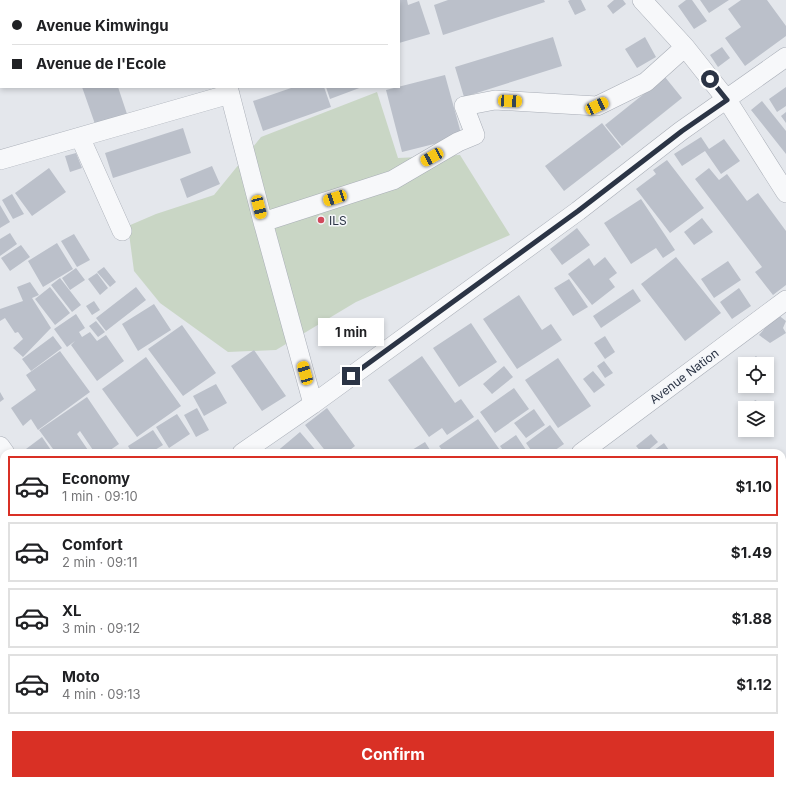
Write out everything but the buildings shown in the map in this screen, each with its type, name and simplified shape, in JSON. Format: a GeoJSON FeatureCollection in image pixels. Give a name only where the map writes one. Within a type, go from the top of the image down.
{"type":"FeatureCollection","features":[{"type":"Feature","properties":{"kind":"street"},"geometry":{"type":"LineString","coordinates":[[642,0],[686,46],[727,100],[786,193]]}},
{"type":"Feature","properties":{"kind":"street"},"geometry":{"type":"LineString","coordinates":[[262,222],[393,180],[458,142],[475,135],[464,106],[495,100],[597,106],[646,82],[686,46]]}},
{"type":"Feature","properties":{"kind":"street"},"geometry":{"type":"LineString","coordinates":[[248,449],[313,404],[578,211],[682,131],[786,57]]}},
{"type":"Feature","properties":{"kind":"street"},"geometry":{"type":"LineString","coordinates":[[0,160],[80,137],[229,90],[262,222],[313,404]]}},
{"type":"Feature","properties":{"kind":"street"},"geometry":{"type":"LineString","coordinates":[[80,137],[122,231]]}},
{"type":"Feature","properties":{"kind":"street","name":"Avenue Nation"},"geometry":{"type":"LineString","coordinates":[[586,449],[786,300]]}},
{"type":"Feature","properties":{"kind":"green space","name":"ILS"},"geometry":{"type":"Polygon","coordinates":[[[377,92],[398,158],[460,155],[510,235],[356,302],[276,350],[228,352],[160,303],[134,271],[128,226],[156,214],[214,195],[261,137],[377,92]]]}},
{"type":"Feature","properties":{"kind":"place","name":"ILS"},"geometry":{"type":"Point","coordinates":[321,220]}},
{"type":"Feature","properties":{"kind":"route"},"geometry":{"type":"LineString","coordinates":[[351,376],[578,211],[682,131],[727,100],[710,79]]}}]}
